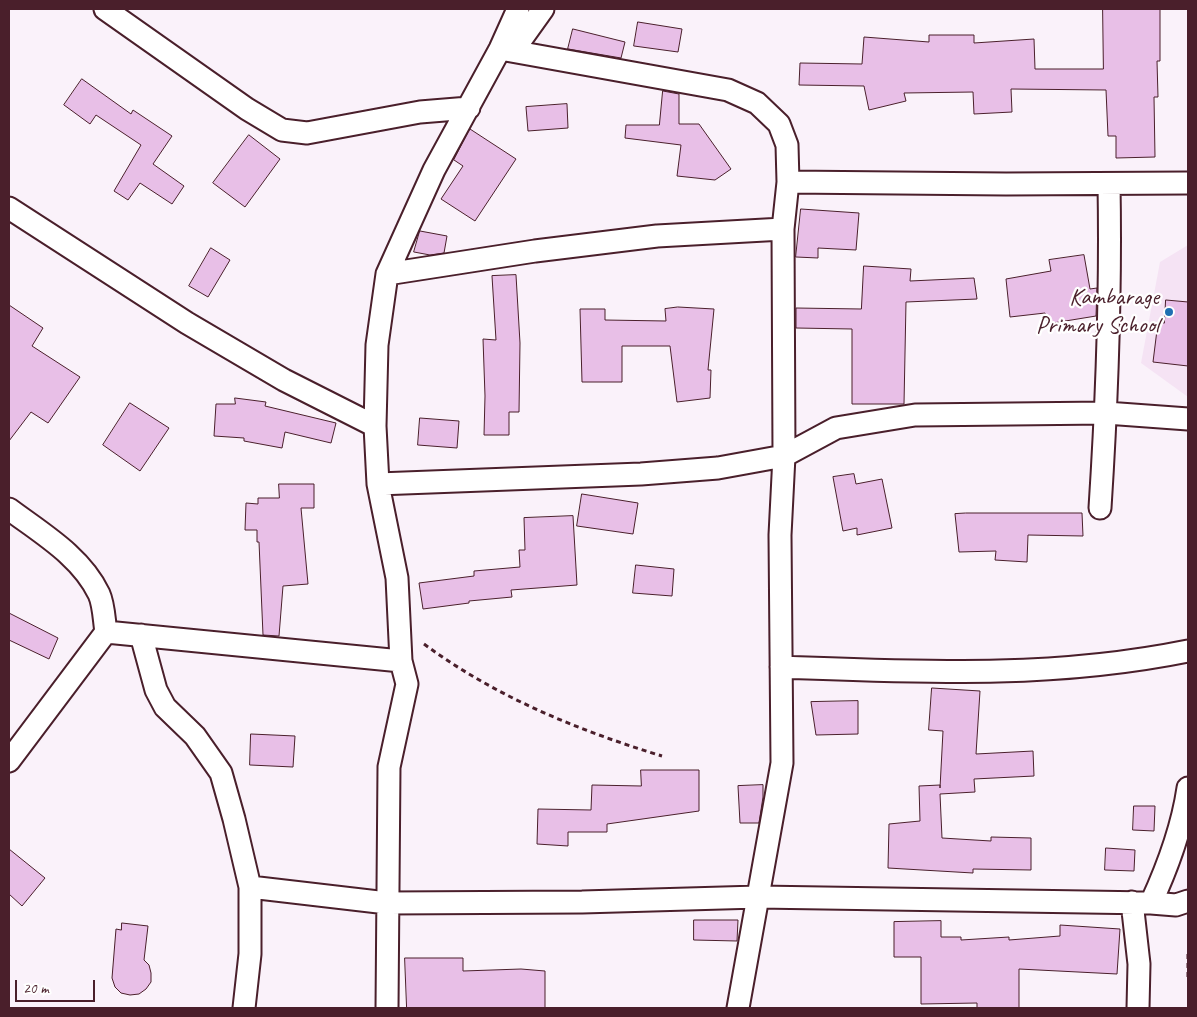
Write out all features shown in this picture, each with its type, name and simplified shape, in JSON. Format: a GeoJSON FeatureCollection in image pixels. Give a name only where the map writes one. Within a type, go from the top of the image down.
{"type":"FeatureCollection","features":[{"type":"Feature","properties":{"kind":"street"},"geometry":{"type":"LineString","coordinates":[[105,9],[247,109],[282,130],[307,133],[420,112],[469,108]]}},
{"type":"Feature","properties":{"kind":"street"},"geometry":{"type":"LineString","coordinates":[[506,50],[518,9]]}},
{"type":"Feature","properties":{"kind":"street"},"geometry":{"type":"LineString","coordinates":[[387,1008],[388,767],[407,684],[401,661],[396,578],[378,484],[375,426],[377,345],[387,274],[434,170],[469,108],[506,50],[543,9]]}},
{"type":"Feature","properties":{"kind":"street"},"geometry":{"type":"LineString","coordinates":[[506,50],[612,71],[728,90],[757,103],[779,124],[787,145],[788,182],[783,229],[784,456],[780,534],[782,763],[738,1008]]}},
{"type":"Feature","properties":{"kind":"street"},"geometry":{"type":"LineString","coordinates":[[788,182],[1188,183]]}},
{"type":"Feature","properties":{"kind":"street"},"geometry":{"type":"LineString","coordinates":[[1100,508],[1106,412],[1110,254],[1109,184]]}},
{"type":"Feature","properties":{"kind":"street"},"geometry":{"type":"LineString","coordinates":[[9,208],[187,323],[284,380],[375,426]]}},
{"type":"Feature","properties":{"kind":"street"},"geometry":{"type":"LineString","coordinates":[[387,274],[535,251],[657,236],[783,229]]}},
{"type":"Feature","properties":{"kind":"street"},"geometry":{"type":"LineString","coordinates":[[378,484],[642,474],[718,468],[784,456],[836,428],[868,421],[915,415],[1106,412],[1188,419]]}},
{"type":"Feature","properties":{"kind":"street"},"geometry":{"type":"LineString","coordinates":[[9,509],[60,548],[90,577],[100,596],[106,632],[9,761]]}},
{"type":"Feature","properties":{"kind":"street"},"geometry":{"type":"LineString","coordinates":[[106,632],[401,661]]}},
{"type":"Feature","properties":{"kind":"street"},"geometry":{"type":"LineString","coordinates":[[141,636],[156,690],[165,707],[196,736],[221,773],[250,887],[250,954],[244,1008]]}},
{"type":"Feature","properties":{"kind":"street"},"geometry":{"type":"LineString","coordinates":[[781,667],[976,673],[1081,668],[1133,662],[1188,651]]}},
{"type":"Feature","properties":{"kind":"street"},"geometry":{"type":"LineString","coordinates":[[1138,1008],[1142,903],[1167,869],[1184,818],[1188,788]]}},
{"type":"Feature","properties":{"kind":"street"},"geometry":{"type":"LineString","coordinates":[[250,887],[387,902],[582,902],[758,897],[1176,905],[1188,902]]}},
{"type":"Feature","properties":{"kind":"path"},"geometry":{"type":"LineString","coordinates":[[422,643],[507,697],[615,742],[662,756]]}},
{"type":"Feature","properties":{"kind":"path"},"geometry":{"type":"LineString","coordinates":[[1188,954],[1188,978]]}},
{"type":"Feature","properties":{"kind":"shaded area","name":"Kambarage Primary School"},"geometry":{"type":"Polygon","coordinates":[[[1188,245],[1188,397],[1141,363],[1160,262],[1188,245]]]}},
{"type":"Feature","properties":{"kind":"building"},"geometry":{"type":"Polygon","coordinates":[[[1103,9],[1160,9],[1160,61],[1157,61],[1158,97],[1154,97],[1155,157],[1116,158],[1116,136],[1108,136],[1106,90],[1011,89],[1012,112],[974,114],[973,92],[904,93],[906,101],[869,110],[864,86],[799,85],[800,63],[862,64],[864,37],[929,42],[929,35],[974,35],[974,43],[1034,39],[1035,69],[1103,69],[1103,9]]]}},
{"type":"Feature","properties":{"kind":"building"},"geometry":{"type":"Polygon","coordinates":[[[638,22],[682,29],[678,52],[634,46],[638,22]]]}},
{"type":"Feature","properties":{"kind":"building"},"geometry":{"type":"Polygon","coordinates":[[[573,29],[625,42],[621,58],[568,49],[573,29]]]}},
{"type":"Feature","properties":{"kind":"building"},"geometry":{"type":"Polygon","coordinates":[[[82,79],[131,114],[133,110],[172,136],[153,164],[184,186],[172,204],[140,183],[128,200],[114,191],[141,145],[96,115],[90,124],[64,105],[82,79]]]}},
{"type":"Feature","properties":{"kind":"building"},"geometry":{"type":"Polygon","coordinates":[[[663,91],[679,94],[679,124],[699,124],[731,169],[715,180],[677,176],[681,145],[625,138],[626,125],[659,125],[663,91]]]}},
{"type":"Feature","properties":{"kind":"building"},"geometry":{"type":"Polygon","coordinates":[[[567,104],[568,128],[528,131],[526,107],[567,104]]]}},
{"type":"Feature","properties":{"kind":"building"},"geometry":{"type":"Polygon","coordinates":[[[470,129],[516,159],[475,221],[441,199],[463,166],[454,160],[470,129]]]}},
{"type":"Feature","properties":{"kind":"building"},"geometry":{"type":"Polygon","coordinates":[[[249,135],[280,159],[245,207],[213,183],[249,135]]]}},
{"type":"Feature","properties":{"kind":"building"},"geometry":{"type":"Polygon","coordinates":[[[801,209],[859,213],[856,250],[818,248],[818,258],[796,257],[801,209]]]}},
{"type":"Feature","properties":{"kind":"building"},"geometry":{"type":"Polygon","coordinates":[[[420,231],[447,236],[444,253],[430,255],[414,252],[420,231]]]}},
{"type":"Feature","properties":{"kind":"building"},"geometry":{"type":"Polygon","coordinates":[[[211,248],[230,260],[208,297],[189,286],[211,248]]]}},
{"type":"Feature","properties":{"kind":"building"},"geometry":{"type":"Polygon","coordinates":[[[1084,255],[1090,289],[1097,288],[1096,316],[1047,324],[1045,313],[1010,317],[1006,279],[1051,271],[1049,260],[1084,255]]]}},
{"type":"Feature","properties":{"kind":"building"},"geometry":{"type":"Polygon","coordinates":[[[864,266],[911,269],[910,281],[974,278],[977,299],[906,302],[904,404],[852,404],[852,329],[796,328],[796,308],[861,309],[864,266]]]}},
{"type":"Feature","properties":{"kind":"building"},"geometry":{"type":"Polygon","coordinates":[[[516,275],[520,343],[519,412],[509,412],[509,435],[484,435],[483,339],[496,340],[492,276],[516,275]]]}},
{"type":"Feature","properties":{"kind":"building"},"geometry":{"type":"Polygon","coordinates":[[[1166,300],[1188,302],[1188,366],[1153,362],[1158,322],[1164,323],[1166,300]]]}},
{"type":"Feature","properties":{"kind":"building"},"geometry":{"type":"Polygon","coordinates":[[[9,305],[43,328],[32,346],[80,377],[48,423],[31,412],[9,441],[9,305]]]}},
{"type":"Feature","properties":{"kind":"building"},"geometry":{"type":"Polygon","coordinates":[[[678,307],[714,309],[708,370],[711,370],[710,398],[677,402],[670,346],[622,346],[622,382],[582,382],[580,309],[605,309],[605,320],[666,321],[665,309],[678,307]]]}},
{"type":"Feature","properties":{"kind":"building"},"geometry":{"type":"Polygon","coordinates":[[[235,398],[266,402],[265,406],[336,423],[331,443],[285,432],[282,448],[244,441],[244,438],[214,436],[216,404],[235,404],[235,398]]]}},
{"type":"Feature","properties":{"kind":"building"},"geometry":{"type":"Polygon","coordinates":[[[130,403],[169,428],[140,471],[103,445],[130,403]]]}},
{"type":"Feature","properties":{"kind":"building"},"geometry":{"type":"Polygon","coordinates":[[[420,418],[459,421],[457,448],[418,445],[420,418]]]}},
{"type":"Feature","properties":{"kind":"building"},"geometry":{"type":"Polygon","coordinates":[[[854,474],[856,484],[882,479],[892,528],[857,535],[857,528],[843,531],[833,477],[854,474]]]}},
{"type":"Feature","properties":{"kind":"building"},"geometry":{"type":"Polygon","coordinates":[[[279,484],[314,484],[314,508],[301,508],[308,584],[283,586],[279,636],[263,635],[257,530],[245,530],[246,503],[258,504],[258,498],[279,498],[279,484]]]}},
{"type":"Feature","properties":{"kind":"building"},"geometry":{"type":"Polygon","coordinates":[[[582,494],[638,503],[633,534],[577,526],[582,494]]]}},
{"type":"Feature","properties":{"kind":"building"},"geometry":{"type":"Polygon","coordinates":[[[1082,513],[1083,536],[1028,535],[1027,562],[995,560],[996,551],[959,552],[955,514],[1082,513]]]}},
{"type":"Feature","properties":{"kind":"building"},"geometry":{"type":"Polygon","coordinates":[[[573,516],[577,585],[511,590],[512,597],[469,601],[469,603],[423,609],[419,583],[474,576],[474,571],[520,567],[519,550],[525,550],[524,518],[573,516]]]}},
{"type":"Feature","properties":{"kind":"building"},"geometry":{"type":"Polygon","coordinates":[[[636,565],[674,569],[672,596],[633,593],[636,565]]]}},
{"type":"Feature","properties":{"kind":"building"},"geometry":{"type":"Polygon","coordinates":[[[9,613],[58,638],[49,659],[9,640],[9,613]]]}},
{"type":"Feature","properties":{"kind":"building"},"geometry":{"type":"Polygon","coordinates":[[[932,688],[980,691],[976,754],[1033,751],[1034,776],[974,779],[975,792],[940,794],[942,838],[991,841],[991,837],[1031,838],[1031,870],[973,869],[973,873],[888,868],[889,824],[920,821],[919,786],[940,785],[940,788],[943,731],[929,730],[932,688]]]}},
{"type":"Feature","properties":{"kind":"building"},"geometry":{"type":"Polygon","coordinates":[[[858,701],[858,734],[816,735],[811,702],[858,701]]]}},
{"type":"Feature","properties":{"kind":"building"},"geometry":{"type":"Polygon","coordinates":[[[251,734],[295,736],[293,767],[250,765],[251,734]]]}},
{"type":"Feature","properties":{"kind":"building"},"geometry":{"type":"Polygon","coordinates":[[[641,770],[699,770],[699,811],[607,824],[607,832],[568,832],[568,846],[537,844],[538,809],[591,810],[592,785],[641,786],[641,770]]]}},
{"type":"Feature","properties":{"kind":"building"},"geometry":{"type":"Polygon","coordinates":[[[763,785],[759,823],[740,823],[738,786],[763,785]]]}},
{"type":"Feature","properties":{"kind":"building"},"geometry":{"type":"Polygon","coordinates":[[[1134,806],[1155,806],[1154,831],[1133,830],[1134,806]]]}},
{"type":"Feature","properties":{"kind":"building"},"geometry":{"type":"Polygon","coordinates":[[[1106,848],[1135,850],[1134,871],[1105,870],[1106,848]]]}},
{"type":"Feature","properties":{"kind":"building"},"geometry":{"type":"Polygon","coordinates":[[[9,849],[45,878],[22,906],[9,894],[9,849]]]}},
{"type":"Feature","properties":{"kind":"building"},"geometry":{"type":"Polygon","coordinates":[[[694,920],[738,920],[737,941],[694,940],[694,920]]]}},
{"type":"Feature","properties":{"kind":"building"},"geometry":{"type":"Polygon","coordinates":[[[941,921],[941,937],[961,937],[961,940],[1009,937],[1009,940],[1060,936],[1060,925],[1120,929],[1117,974],[1019,969],[1019,1008],[977,1008],[977,1003],[921,1004],[921,957],[894,957],[894,922],[941,921]]]}},
{"type":"Feature","properties":{"kind":"building"},"geometry":{"type":"Polygon","coordinates":[[[122,923],[148,926],[144,960],[149,965],[151,982],[139,994],[121,993],[115,987],[112,978],[116,929],[121,930],[122,923]]]}},
{"type":"Feature","properties":{"kind":"building"},"geometry":{"type":"Polygon","coordinates":[[[405,958],[463,958],[463,971],[521,969],[545,971],[545,1008],[407,1008],[405,958]]]}},
{"type":"Feature","properties":{"kind":"place","name":"Kambarage Primary School"},"geometry":{"type":"Point","coordinates":[1169,312]}}]}
